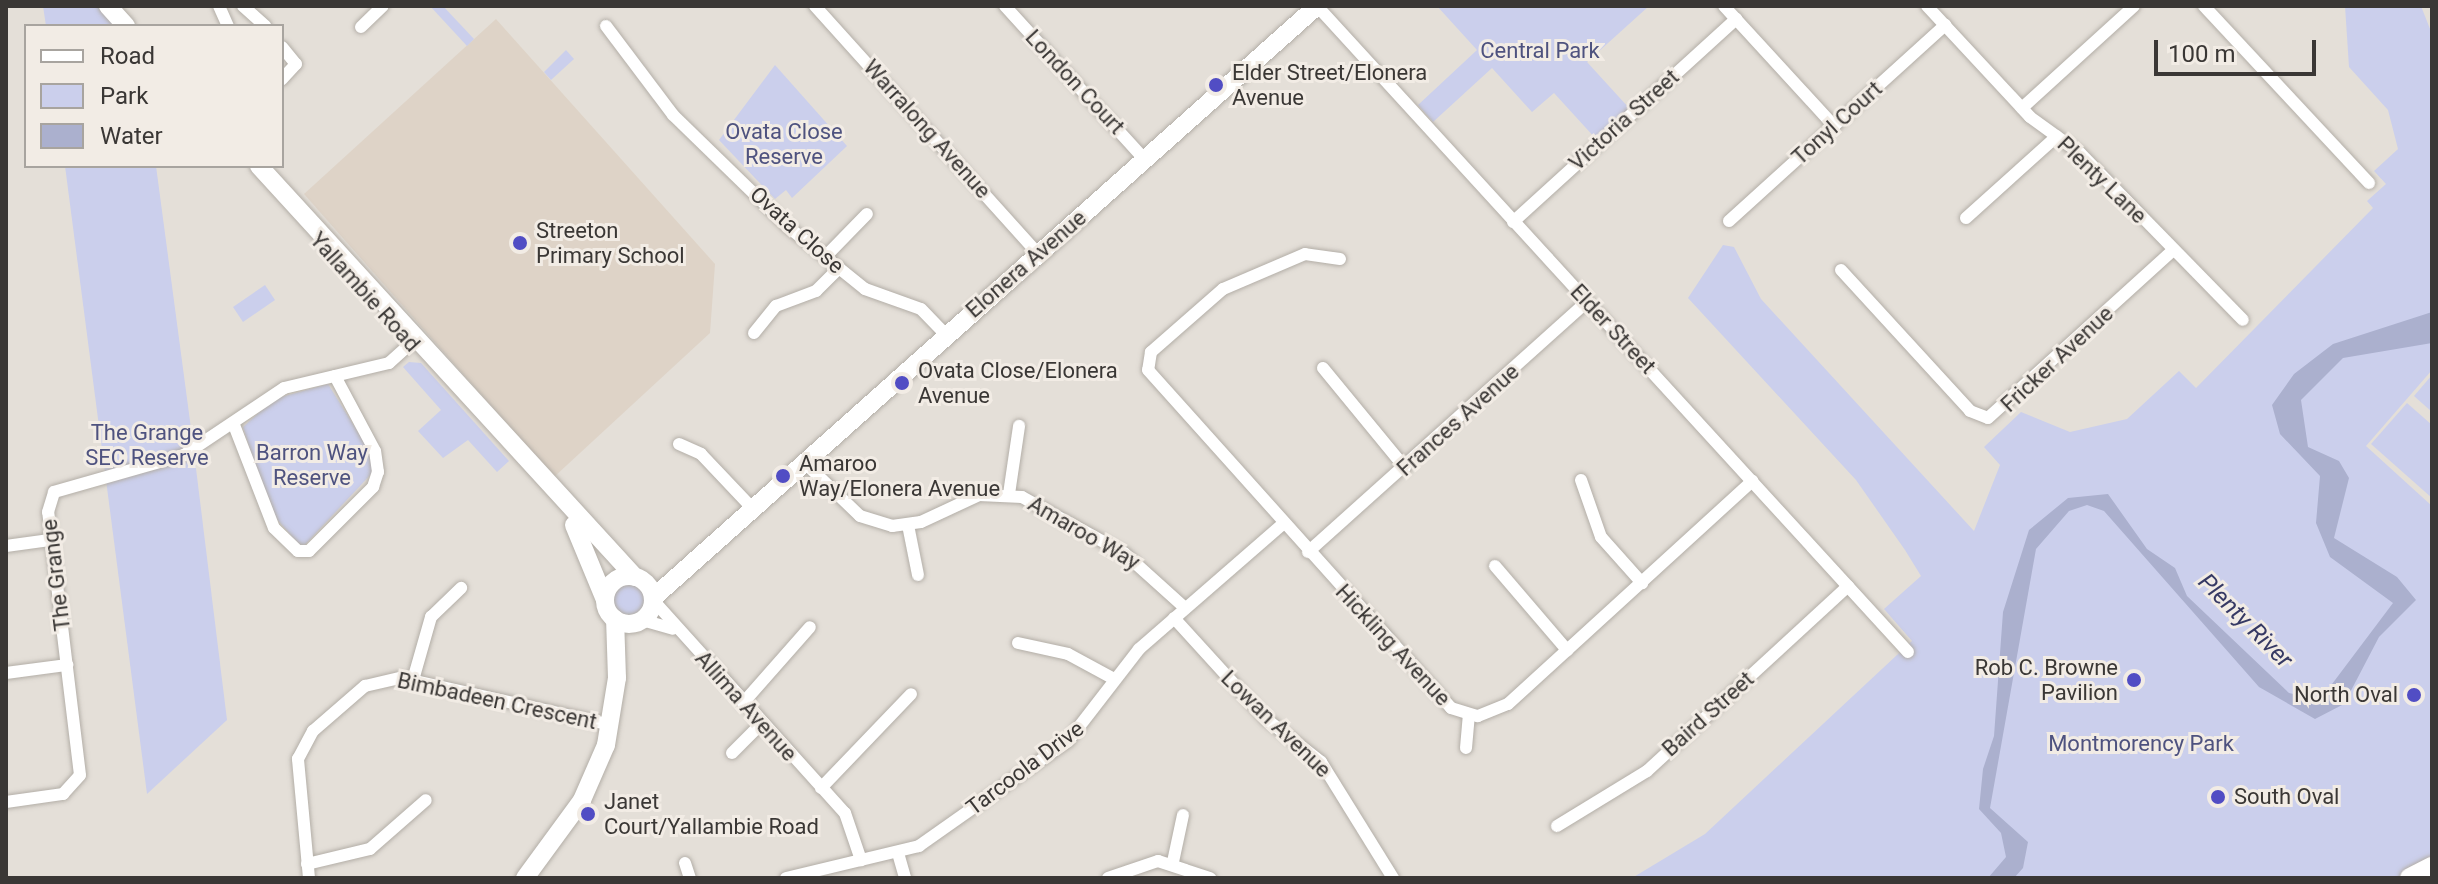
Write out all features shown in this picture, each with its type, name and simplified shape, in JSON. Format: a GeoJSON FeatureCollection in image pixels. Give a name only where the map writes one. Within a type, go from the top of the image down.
{"type":"FeatureCollection","features":[{"type":"Feature","properties":{"kind":"main road"},"geometry":{"type":"LineString","coordinates":[[2410,878],[2432,867]]}},
{"type":"Feature","properties":{"kind":"street"},"geometry":{"type":"LineString","coordinates":[[108,6],[124,24]]}},
{"type":"Feature","properties":{"kind":"street"},"geometry":{"type":"LineString","coordinates":[[122,6],[138,24]]}},
{"type":"Feature","properties":{"kind":"street"},"geometry":{"type":"LineString","coordinates":[[243,6],[263,24]]}},
{"type":"Feature","properties":{"kind":"street"},"geometry":{"type":"LineString","coordinates":[[361,27],[383,6]]}},
{"type":"Feature","properties":{"kind":"street","name":"Warralong Avenue"},"geometry":{"type":"LineString","coordinates":[[815,6],[1038,254]]}},
{"type":"Feature","properties":{"kind":"street","name":"London Court"},"geometry":{"type":"LineString","coordinates":[[1005,6],[1144,159]]}},
{"type":"Feature","properties":{"kind":"street","name":"Elonera Avenue"},"geometry":{"type":"LineString","coordinates":[[1277,38],[1306,6]]}},
{"type":"Feature","properties":{"kind":"street","name":"Elonera Avenue"},"geometry":{"type":"LineString","coordinates":[[653,599],[1277,38],[1318,6]]}},
{"type":"Feature","properties":{"kind":"street","name":"Elder Street"},"geometry":{"type":"LineString","coordinates":[[1318,6],[1908,652]]}},
{"type":"Feature","properties":{"kind":"street"},"geometry":{"type":"LineString","coordinates":[[1724,6],[1834,126]]}},
{"type":"Feature","properties":{"kind":"street","name":"Plenty Lane"},"geometry":{"type":"LineString","coordinates":[[1927,6],[2022,108],[2057,136],[2243,320]]}},
{"type":"Feature","properties":{"kind":"street"},"geometry":{"type":"LineString","coordinates":[[2022,108],[2134,6]]}},
{"type":"Feature","properties":{"kind":"street"},"geometry":{"type":"LineString","coordinates":[[2204,6],[2369,183]]}},
{"type":"Feature","properties":{"kind":"street","name":"Victoria Street"},"geometry":{"type":"LineString","coordinates":[[1513,222],[1736,19]]}},
{"type":"Feature","properties":{"kind":"street","name":"Tonyl Court"},"geometry":{"type":"LineString","coordinates":[[1729,221],[1945,25]]}},
{"type":"Feature","properties":{"kind":"street","name":"Ovata Close"},"geometry":{"type":"LineString","coordinates":[[606,26],[678,121],[825,257],[876,294],[921,309],[946,335]]}},
{"type":"Feature","properties":{"kind":"street"},"geometry":{"type":"LineString","coordinates":[[284,49],[296,64],[284,77]]}},
{"type":"Feature","properties":{"kind":"street"},"geometry":{"type":"LineString","coordinates":[[1966,218],[2057,136]]}},
{"type":"Feature","properties":{"kind":"street","name":"Yallambie Road"},"geometry":{"type":"LineString","coordinates":[[261,168],[564,508],[637,578],[653,599]]}},
{"type":"Feature","properties":{"kind":"street"},"geometry":{"type":"LineString","coordinates":[[825,257],[867,214]]}},
{"type":"Feature","properties":{"kind":"street","name":"Fricker Avenue"},"geometry":{"type":"LineString","coordinates":[[1841,270],[1970,411],[1988,418],[2172,251]]}},
{"type":"Feature","properties":{"kind":"street","name":"Hickling Avenue"},"geometry":{"type":"LineString","coordinates":[[1340,259],[1305,254],[1223,289],[1148,357],[1151,377],[1442,701],[1469,715],[1499,711],[1752,481]]}},
{"type":"Feature","properties":{"kind":"street"},"geometry":{"type":"LineString","coordinates":[[754,333],[776,306],[816,291],[839,268]]}},
{"type":"Feature","properties":{"kind":"street","name":"Frances Avenue"},"geometry":{"type":"LineString","coordinates":[[1310,555],[1587,302]]}},
{"type":"Feature","properties":{"kind":"street","name":"The Grange"},"geometry":{"type":"LineString","coordinates":[[6,802],[63,794],[78,780],[67,665],[50,540],[48,504],[59,487],[165,462],[234,425],[284,388],[368,369],[413,341]]}},
{"type":"Feature","properties":{"kind":"street"},"geometry":{"type":"LineString","coordinates":[[1323,368],[1405,468]]}},
{"type":"Feature","properties":{"kind":"street"},"geometry":{"type":"LineString","coordinates":[[234,425],[274,528],[298,551],[309,551],[373,487],[378,472],[375,451],[335,376]]}},
{"type":"Feature","properties":{"kind":"street"},"geometry":{"type":"LineString","coordinates":[[1009,494],[1019,426]]}},
{"type":"Feature","properties":{"kind":"street"},"geometry":{"type":"LineString","coordinates":[[679,444],[701,454],[756,509]]}},
{"type":"Feature","properties":{"kind":"street"},"geometry":{"type":"LineString","coordinates":[[806,464],[860,516],[908,525],[918,575]]}},
{"type":"Feature","properties":{"kind":"street"},"geometry":{"type":"LineString","coordinates":[[1581,480],[1601,537],[1642,583]]}},
{"type":"Feature","properties":{"kind":"street","name":"Amaroo Way"},"geometry":{"type":"LineString","coordinates":[[908,525],[968,498],[1009,494],[1124,553],[1185,608]]}},
{"type":"Feature","properties":{"kind":"street","name":"Yallambie Road"},"geometry":{"type":"LineString","coordinates":[[564,508],[605,600],[629,621]]}},
{"type":"Feature","properties":{"kind":"street","name":"Tarcoola Drive"},"geometry":{"type":"LineString","coordinates":[[786,878],[898,853],[1068,741],[1114,679],[1174,618],[1280,521]]}},
{"type":"Feature","properties":{"kind":"street"},"geometry":{"type":"LineString","coordinates":[[6,546],[50,540]]}},
{"type":"Feature","properties":{"kind":"street"},"geometry":{"type":"LineString","coordinates":[[1495,566],[1567,650]]}},
{"type":"Feature","properties":{"kind":"street","name":"Elonera Avenue"},"geometry":{"type":"LineString","coordinates":[[637,578],[692,567]]}},
{"type":"Feature","properties":{"kind":"street"},"geometry":{"type":"LineString","coordinates":[[605,600],[615,581],[637,578]]}},
{"type":"Feature","properties":{"kind":"street","name":"Baird Street"},"geometry":{"type":"LineString","coordinates":[[1557,826],[1647,771],[1848,586]]}},
{"type":"Feature","properties":{"kind":"street"},"geometry":{"type":"LineString","coordinates":[[413,680],[431,617],[461,588]]}},
{"type":"Feature","properties":{"kind":"street"},"geometry":{"type":"LineString","coordinates":[[529,876],[582,800],[611,725],[618,660],[629,621],[653,599]]}},
{"type":"Feature","properties":{"kind":"street","name":"Allima Avenue"},"geometry":{"type":"LineString","coordinates":[[653,599],[679,633],[848,818],[861,860]]}},
{"type":"Feature","properties":{"kind":"street","name":"Lowan Avenue"},"geometry":{"type":"LineString","coordinates":[[1174,618],[1266,719],[1321,762],[1393,878]]}},
{"type":"Feature","properties":{"kind":"street","name":"Allima Avenue"},"geometry":{"type":"LineString","coordinates":[[629,621],[679,633]]}},
{"type":"Feature","properties":{"kind":"street"},"geometry":{"type":"LineString","coordinates":[[743,703],[810,627]]}},
{"type":"Feature","properties":{"kind":"street"},"geometry":{"type":"LineString","coordinates":[[1018,643],[1075,656],[1114,679]]}},
{"type":"Feature","properties":{"kind":"street"},"geometry":{"type":"LineString","coordinates":[[6,673],[67,665]]}},
{"type":"Feature","properties":{"kind":"street","name":"Bimbadeen Crescent"},"geometry":{"type":"LineString","coordinates":[[309,878],[296,769],[304,744],[365,686],[413,680],[611,725]]}},
{"type":"Feature","properties":{"kind":"street"},"geometry":{"type":"LineString","coordinates":[[821,788],[911,694]]}},
{"type":"Feature","properties":{"kind":"street"},"geometry":{"type":"LineString","coordinates":[[1466,748],[1469,715]]}},
{"type":"Feature","properties":{"kind":"street"},"geometry":{"type":"LineString","coordinates":[[732,753],[762,723]]}},
{"type":"Feature","properties":{"kind":"street"},"geometry":{"type":"LineString","coordinates":[[307,864],[370,849],[426,800]]}},
{"type":"Feature","properties":{"kind":"street"},"geometry":{"type":"LineString","coordinates":[[1173,862],[1183,815]]}},
{"type":"Feature","properties":{"kind":"street"},"geometry":{"type":"LineString","coordinates":[[898,853],[905,878]]}},
{"type":"Feature","properties":{"kind":"street"},"geometry":{"type":"LineString","coordinates":[[1108,878],[1144,862],[1173,862],[1210,878]]}},
{"type":"Feature","properties":{"kind":"street"},"geometry":{"type":"LineString","coordinates":[[685,863],[690,878]]}},
{"type":"Feature","properties":{"kind":"shaded area","name":"Streeton Primary School"},"geometry":{"type":"Polygon","coordinates":[[[496,19],[715,264],[710,333],[554,477],[304,194],[496,19]]]}},
{"type":"Feature","properties":{"kind":"green space"},"geometry":{"type":"Polygon","coordinates":[[[43,6],[97,6],[113,24],[46,24],[43,6]]]}},
{"type":"Feature","properties":{"kind":"green space"},"geometry":{"type":"Polygon","coordinates":[[[430,6],[443,6],[474,39],[467,46],[430,6]]]}},
{"type":"Feature","properties":{"kind":"green space","name":"Central Park"},"geometry":{"type":"Polygon","coordinates":[[[1437,6],[1649,6],[1587,62],[1629,108],[1596,139],[1554,93],[1532,112],[1492,68],[1433,122],[1418,105],[1477,50],[1437,6]]]}},
{"type":"Feature","properties":{"kind":"green space","name":"Montmorency Park"},"geometry":{"type":"Polygon","coordinates":[[[2345,6],[2421,6],[2432,34],[2432,370],[2366,446],[2432,506],[2432,859],[2396,878],[1632,878],[1705,834],[1912,641],[1884,609],[1921,576],[1905,550],[1856,480],[1688,298],[1723,245],[1734,247],[1761,299],[1974,531],[2000,465],[1984,447],[2021,412],[2070,432],[2127,419],[2179,371],[2196,388],[2373,208],[2367,201],[2386,184],[2374,171],[2398,149],[2388,110],[2349,67],[2345,6]]]}},
{"type":"Feature","properties":{"kind":"green space"},"geometry":{"type":"Polygon","coordinates":[[[566,50],[574,59],[551,80],[544,72],[566,50]]]}},
{"type":"Feature","properties":{"kind":"green space","name":"Ovata Close Reserve"},"geometry":{"type":"Polygon","coordinates":[[[775,65],[847,146],[792,198],[786,190],[775,199],[719,140],[775,65]]]}},
{"type":"Feature","properties":{"kind":"green space","name":"The Grange SEC Reserve"},"geometry":{"type":"Polygon","coordinates":[[[65,168],[156,168],[192,436],[227,720],[147,794],[65,168]]]}},
{"type":"Feature","properties":{"kind":"green space"},"geometry":{"type":"Polygon","coordinates":[[[265,285],[275,300],[243,322],[233,307],[265,285]]]}},
{"type":"Feature","properties":{"kind":"green space"},"geometry":{"type":"Polygon","coordinates":[[[409,362],[421,363],[509,461],[497,472],[468,440],[443,458],[418,431],[441,410],[403,367],[409,362]]]}},
{"type":"Feature","properties":{"kind":"green space"},"geometry":{"type":"Polygon","coordinates":[[[2432,375],[2432,412],[2414,396],[2432,375]]]}},
{"type":"Feature","properties":{"kind":"green space","name":"Barron Way Reserve"},"geometry":{"type":"Polygon","coordinates":[[[328,384],[371,453],[374,471],[302,548],[269,510],[243,427],[274,399],[328,384]]]}},
{"type":"Feature","properties":{"kind":"green space"},"geometry":{"type":"Polygon","coordinates":[[[2407,403],[2432,425],[2432,498],[2371,444],[2407,403]]]}},
{"type":"Feature","properties":{"kind":"green space"},"geometry":{"type":"Polygon","coordinates":[[[629,583],[641,588],[646,600],[641,612],[629,617],[617,612],[612,600],[617,588],[629,583]]]}},
{"type":"Feature","properties":{"kind":"water"},"geometry":{"type":"Polygon","coordinates":[[[2432,312],[2432,343],[2343,358],[2301,400],[2308,447],[2339,461],[2349,478],[2334,538],[2397,577],[2416,600],[2379,637],[2344,704],[2315,719],[2259,687],[2104,511],[2087,505],[2069,511],[2036,549],[1990,808],[2028,842],[2023,868],[2014,878],[1988,878],[2006,857],[2001,833],[1979,809],[1983,769],[1994,736],[2003,612],[2029,530],[2068,498],[2108,494],[2147,549],[2175,568],[2187,596],[2289,693],[2320,700],[2393,603],[2330,557],[2316,523],[2320,476],[2280,434],[2272,405],[2294,374],[2333,344],[2432,312]]]}},
{"type":"Feature","properties":{"kind":"place","name":"Elder Street/Elonera Avenue"},"geometry":{"type":"Point","coordinates":[1216,85]}},
{"type":"Feature","properties":{"kind":"place","name":"Streeton Primary School"},"geometry":{"type":"Point","coordinates":[520,243]}},
{"type":"Feature","properties":{"kind":"place","name":"Ovata Close/Elonera Avenue"},"geometry":{"type":"Point","coordinates":[902,383]}},
{"type":"Feature","properties":{"kind":"place","name":"Amaroo Way/Elonera Avenue"},"geometry":{"type":"Point","coordinates":[783,476]}},
{"type":"Feature","properties":{"kind":"place","name":"Rob C. Browne Pavilion"},"geometry":{"type":"Point","coordinates":[2134,680]}},
{"type":"Feature","properties":{"kind":"place","name":"North Oval"},"geometry":{"type":"Point","coordinates":[2414,695]}},
{"type":"Feature","properties":{"kind":"place","name":"South Oval"},"geometry":{"type":"Point","coordinates":[2218,797]}},
{"type":"Feature","properties":{"kind":"place","name":"Janet Court/Yallambie Road"},"geometry":{"type":"Point","coordinates":[588,814]}},
{"type":"Feature","properties":{"kind":"water label","name":"Plenty River"},"geometry":{"type":"Point","coordinates":[2245,621]}}]}
